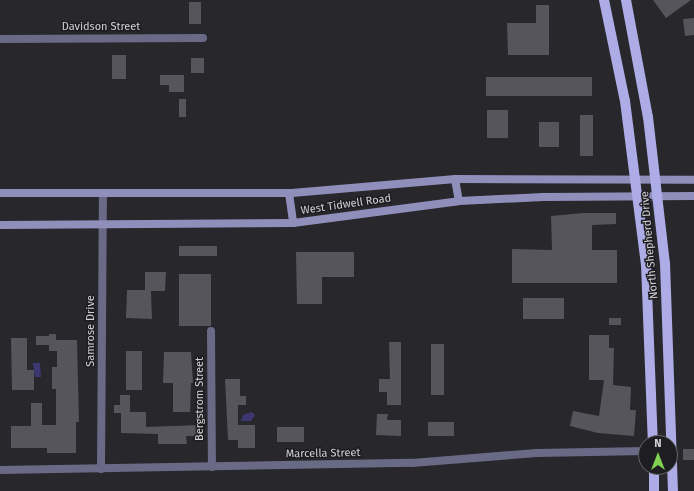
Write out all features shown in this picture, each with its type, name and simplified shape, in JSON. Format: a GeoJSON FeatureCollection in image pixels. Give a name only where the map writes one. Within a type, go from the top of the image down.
{"type":"FeatureCollection","features":[{"type":"Feature","properties":{"kind":"main road","name":"North Shepherd Drive"},"geometry":{"type":"LineString","coordinates":[[604,0],[625,101],[646,264],[653,435]]}},
{"type":"Feature","properties":{"kind":"main road","name":"North Shepherd Drive"},"geometry":{"type":"LineString","coordinates":[[626,0],[648,117],[657,180],[665,262],[670,435]]}},
{"type":"Feature","properties":{"kind":"main road","name":"West Tidwell Road"},"geometry":{"type":"LineString","coordinates":[[0,193],[289,194],[455,179],[694,180]]}},
{"type":"Feature","properties":{"kind":"main road"},"geometry":{"type":"LineString","coordinates":[[455,179],[459,201]]}},
{"type":"Feature","properties":{"kind":"main road"},"geometry":{"type":"LineString","coordinates":[[289,194],[293,223]]}},
{"type":"Feature","properties":{"kind":"main road","name":"West Tidwell Road"},"geometry":{"type":"LineString","coordinates":[[0,225],[293,223],[459,201],[694,196]]}},
{"type":"Feature","properties":{"kind":"main road"},"geometry":{"type":"LineString","coordinates":[[654,475],[654,491]]}},
{"type":"Feature","properties":{"kind":"main road","name":"North Shepherd Drive"},"geometry":{"type":"LineString","coordinates":[[672,475],[673,491]]}},
{"type":"Feature","properties":{"kind":"street","name":"Davidson Street"},"geometry":{"type":"LineString","coordinates":[[0,39],[203,38]]}},
{"type":"Feature","properties":{"kind":"street","name":"Samrose Drive"},"geometry":{"type":"LineString","coordinates":[[101,469],[103,193]]}},
{"type":"Feature","properties":{"kind":"street","name":"Bergstrom Street"},"geometry":{"type":"LineString","coordinates":[[211,331],[212,467]]}},
{"type":"Feature","properties":{"kind":"street","name":"Marcella Street"},"geometry":{"type":"LineString","coordinates":[[0,470],[441,462],[537,453],[638,451]]}},
{"type":"Feature","properties":{"kind":"shaded area"},"geometry":{"type":"Polygon","coordinates":[[[33,363],[40,363],[41,377],[35,377],[33,363]]]}},
{"type":"Feature","properties":{"kind":"shaded area"},"geometry":{"type":"Polygon","coordinates":[[[252,412],[255,415],[251,421],[241,421],[243,415],[252,412]]]}},
{"type":"Feature","properties":{"kind":"building"},"geometry":{"type":"Polygon","coordinates":[[[653,0],[691,0],[666,18],[653,0]]]}},
{"type":"Feature","properties":{"kind":"building"},"geometry":{"type":"Polygon","coordinates":[[[189,2],[201,2],[201,24],[189,24],[189,2]]]}},
{"type":"Feature","properties":{"kind":"building"},"geometry":{"type":"Polygon","coordinates":[[[536,5],[549,5],[549,55],[508,55],[507,23],[536,23],[536,5]]]}},
{"type":"Feature","properties":{"kind":"building"},"geometry":{"type":"Polygon","coordinates":[[[694,18],[694,35],[685,36],[683,19],[694,18]]]}},
{"type":"Feature","properties":{"kind":"building"},"geometry":{"type":"Polygon","coordinates":[[[112,55],[126,55],[126,79],[112,79],[112,55]]]}},
{"type":"Feature","properties":{"kind":"building"},"geometry":{"type":"Polygon","coordinates":[[[191,58],[204,58],[204,73],[191,73],[191,58]]]}},
{"type":"Feature","properties":{"kind":"building"},"geometry":{"type":"Polygon","coordinates":[[[160,75],[184,75],[184,92],[169,92],[169,85],[160,85],[160,75]]]}},
{"type":"Feature","properties":{"kind":"building"},"geometry":{"type":"Polygon","coordinates":[[[486,77],[592,77],[592,96],[486,96],[486,77]]]}},
{"type":"Feature","properties":{"kind":"building"},"geometry":{"type":"Polygon","coordinates":[[[179,99],[186,99],[186,117],[179,117],[179,99]]]}},
{"type":"Feature","properties":{"kind":"building"},"geometry":{"type":"Polygon","coordinates":[[[487,110],[508,110],[508,138],[487,138],[487,110]]]}},
{"type":"Feature","properties":{"kind":"building"},"geometry":{"type":"Polygon","coordinates":[[[580,115],[593,115],[593,156],[580,156],[580,115]]]}},
{"type":"Feature","properties":{"kind":"building"},"geometry":{"type":"Polygon","coordinates":[[[539,122],[559,122],[559,147],[539,147],[539,122]]]}},
{"type":"Feature","properties":{"kind":"building"},"geometry":{"type":"Polygon","coordinates":[[[583,213],[616,213],[616,224],[592,225],[592,250],[617,250],[617,283],[512,283],[512,249],[552,250],[551,216],[583,213]]]}},
{"type":"Feature","properties":{"kind":"building"},"geometry":{"type":"Polygon","coordinates":[[[179,246],[217,246],[217,256],[179,256],[179,246]]]}},
{"type":"Feature","properties":{"kind":"building"},"geometry":{"type":"Polygon","coordinates":[[[296,252],[354,252],[354,277],[322,277],[322,304],[297,304],[296,252]]]}},
{"type":"Feature","properties":{"kind":"building"},"geometry":{"type":"Polygon","coordinates":[[[145,272],[166,272],[165,291],[151,291],[152,319],[126,318],[127,290],[145,290],[145,272]]]}},
{"type":"Feature","properties":{"kind":"building"},"geometry":{"type":"Polygon","coordinates":[[[179,274],[211,274],[211,326],[179,326],[179,274]]]}},
{"type":"Feature","properties":{"kind":"building"},"geometry":{"type":"Polygon","coordinates":[[[523,298],[564,298],[564,319],[523,319],[523,298]]]}},
{"type":"Feature","properties":{"kind":"building"},"geometry":{"type":"Polygon","coordinates":[[[609,318],[621,318],[621,325],[609,325],[609,318]]]}},
{"type":"Feature","properties":{"kind":"building"},"geometry":{"type":"Polygon","coordinates":[[[49,334],[56,334],[56,340],[77,340],[79,422],[76,422],[76,453],[47,453],[47,448],[11,448],[11,426],[31,426],[31,403],[42,403],[42,425],[56,425],[56,389],[52,389],[52,367],[57,367],[57,351],[49,351],[49,345],[36,345],[36,336],[49,336],[49,334]]]}},
{"type":"Feature","properties":{"kind":"building"},"geometry":{"type":"Polygon","coordinates":[[[589,335],[609,335],[609,348],[614,348],[613,385],[631,387],[630,410],[636,410],[634,436],[598,433],[570,426],[573,411],[599,416],[604,380],[589,380],[589,335]]]}},
{"type":"Feature","properties":{"kind":"building"},"geometry":{"type":"Polygon","coordinates":[[[11,338],[27,338],[27,370],[34,370],[34,390],[12,390],[11,338]]]}},
{"type":"Feature","properties":{"kind":"building"},"geometry":{"type":"Polygon","coordinates":[[[389,342],[401,342],[401,405],[387,405],[387,392],[379,392],[379,379],[390,379],[389,342]]]}},
{"type":"Feature","properties":{"kind":"building"},"geometry":{"type":"Polygon","coordinates":[[[431,344],[444,344],[444,395],[431,395],[431,344]]]}},
{"type":"Feature","properties":{"kind":"building"},"geometry":{"type":"Polygon","coordinates":[[[126,351],[142,351],[142,390],[126,390],[126,351]]]}},
{"type":"Feature","properties":{"kind":"building"},"geometry":{"type":"Polygon","coordinates":[[[164,352],[191,352],[193,383],[191,383],[190,412],[173,412],[173,383],[163,383],[164,352]]]}},
{"type":"Feature","properties":{"kind":"building"},"geometry":{"type":"Polygon","coordinates":[[[225,379],[240,379],[240,396],[246,396],[246,405],[238,405],[238,425],[255,425],[255,448],[238,448],[238,440],[228,440],[225,379]]]}},
{"type":"Feature","properties":{"kind":"building"},"geometry":{"type":"Polygon","coordinates":[[[120,395],[130,395],[130,412],[146,412],[146,427],[199,425],[199,436],[186,436],[187,444],[158,444],[158,434],[121,433],[121,413],[114,413],[114,405],[120,405],[120,395]]]}},
{"type":"Feature","properties":{"kind":"building"},"geometry":{"type":"Polygon","coordinates":[[[377,414],[388,414],[387,420],[401,420],[401,436],[376,435],[377,414]]]}},
{"type":"Feature","properties":{"kind":"building"},"geometry":{"type":"Polygon","coordinates":[[[428,422],[454,422],[454,436],[428,436],[428,422]]]}},
{"type":"Feature","properties":{"kind":"building"},"geometry":{"type":"Polygon","coordinates":[[[277,427],[304,427],[304,442],[277,442],[277,427]]]}},
{"type":"Feature","properties":{"kind":"building"},"geometry":{"type":"Polygon","coordinates":[[[683,449],[694,449],[694,460],[683,460],[683,449]]]}}]}
